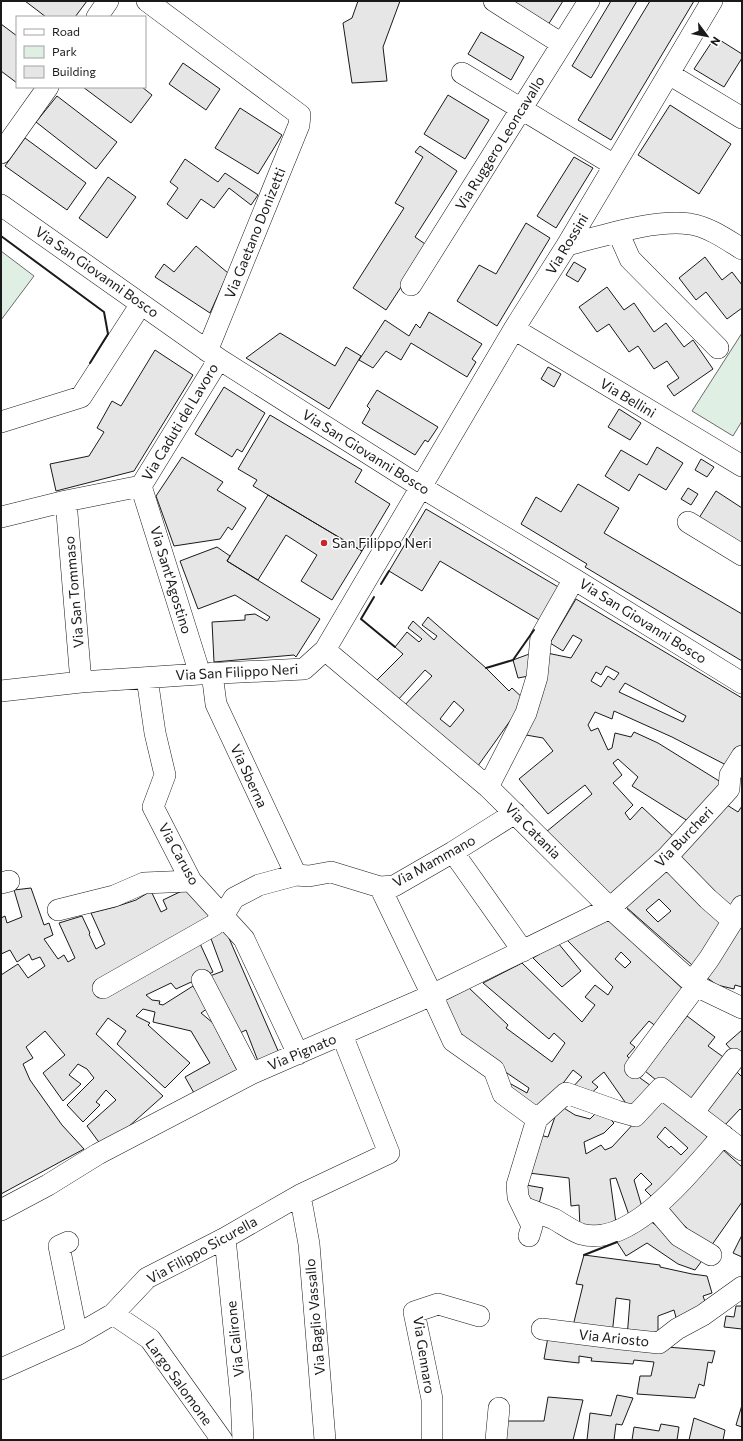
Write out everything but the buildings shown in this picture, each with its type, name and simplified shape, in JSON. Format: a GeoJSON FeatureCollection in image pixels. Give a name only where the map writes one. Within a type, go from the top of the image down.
{"type":"FeatureCollection","features":[{"type":"Feature","properties":{"kind":"street"},"geometry":{"type":"LineString","coordinates":[[98,16],[108,1]]}},
{"type":"Feature","properties":{"kind":"street","name":"Via Gaetano Donizetti"},"geometry":{"type":"LineString","coordinates":[[147,1],[300,115],[299,125],[213,355]]}},
{"type":"Feature","properties":{"kind":"street"},"geometry":{"type":"LineString","coordinates":[[494,1],[562,44]]}},
{"type":"Feature","properties":{"kind":"street","name":"Via Ruggero Leoncavallo"},"geometry":{"type":"LineString","coordinates":[[412,285],[589,1]]}},
{"type":"Feature","properties":{"kind":"street","name":"Via Rossini"},"geometry":{"type":"LineString","coordinates":[[421,487],[514,329],[567,245],[712,1]]}},
{"type":"Feature","properties":{"kind":"street"},"geometry":{"type":"LineString","coordinates":[[462,73],[614,165]]}},
{"type":"Feature","properties":{"kind":"street"},"geometry":{"type":"LineString","coordinates":[[669,74],[741,116]]}},
{"type":"Feature","properties":{"kind":"street"},"geometry":{"type":"LineString","coordinates":[[1,153],[47,88]]}},
{"type":"Feature","properties":{"kind":"street","name":"Via San Giovanni Bosco"},"geometry":{"type":"LineString","coordinates":[[1,205],[213,355],[421,487],[574,578],[742,683]]}},
{"type":"Feature","properties":{"kind":"street"},"geometry":{"type":"LineString","coordinates":[[567,245],[654,224],[690,224],[719,234],[742,249]]}},
{"type":"Feature","properties":{"kind":"street"},"geometry":{"type":"LineString","coordinates":[[618,232],[630,259],[718,348]]}},
{"type":"Feature","properties":{"kind":"street"},"geometry":{"type":"LineString","coordinates":[[1,422],[80,397],[141,304]]}},
{"type":"Feature","properties":{"kind":"street","name":"Via Bellini"},"geometry":{"type":"LineString","coordinates":[[514,329],[742,466]]}},
{"type":"Feature","properties":{"kind":"street","name":"Via Caduti del Lavoro"},"geometry":{"type":"LineString","coordinates":[[1,517],[66,501],[141,486],[213,355]]}},
{"type":"Feature","properties":{"kind":"street","name":"Via Sant'Agostino"},"geometry":{"type":"LineString","coordinates":[[141,486],[206,674]]}},
{"type":"Feature","properties":{"kind":"street","name":"Via San Filippo Neri"},"geometry":{"type":"LineString","coordinates":[[1,691],[81,682],[304,669],[325,650],[421,487]]}},
{"type":"Feature","properties":{"kind":"street","name":"Via San Tommaso"},"geometry":{"type":"LineString","coordinates":[[66,501],[81,682]]}},
{"type":"Feature","properties":{"kind":"street"},"geometry":{"type":"LineString","coordinates":[[688,522],[742,555]]}},
{"type":"Feature","properties":{"kind":"street"},"geometry":{"type":"LineString","coordinates":[[488,787],[526,713],[537,677],[541,637],[574,578]]}},
{"type":"Feature","properties":{"kind":"street","name":"Via Catania"},"geometry":{"type":"LineString","coordinates":[[325,650],[488,787],[610,908],[694,984],[742,1008]]}},
{"type":"Feature","properties":{"kind":"street","name":"Via Sberna"},"geometry":{"type":"LineString","coordinates":[[206,674],[216,704],[296,875]]}},
{"type":"Feature","properties":{"kind":"street","name":"Via Caruso"},"geometry":{"type":"LineString","coordinates":[[147,678],[155,733],[165,775],[153,807],[191,881],[244,939],[298,1054]]}},
{"type":"Feature","properties":{"kind":"street","name":"Via Burcheri"},"geometry":{"type":"LineString","coordinates":[[610,908],[667,856],[729,789],[730,775],[742,756]]}},
{"type":"Feature","properties":{"kind":"street","name":"Via Mammano"},"geometry":{"type":"LineString","coordinates":[[223,916],[234,898],[259,885],[296,875],[309,876],[331,872],[380,887],[394,886],[453,852],[515,813]]}},
{"type":"Feature","properties":{"kind":"street"},"geometry":{"type":"LineString","coordinates":[[453,852],[524,951]]}},
{"type":"Feature","properties":{"kind":"street"},"geometry":{"type":"LineString","coordinates":[[635,1068],[694,984],[737,913],[708,899],[667,856]]}},
{"type":"Feature","properties":{"kind":"street"},"geometry":{"type":"LineString","coordinates":[[58,910],[114,896],[144,884],[191,881]]}},
{"type":"Feature","properties":{"kind":"street"},"geometry":{"type":"LineString","coordinates":[[380,887],[453,1041],[494,1070],[503,1094],[537,1119]]}},
{"type":"Feature","properties":{"kind":"street","name":"Via Pignato"},"geometry":{"type":"LineString","coordinates":[[1,1210],[48,1185],[112,1147],[251,1074],[342,1036],[432,995],[610,908]]}},
{"type":"Feature","properties":{"kind":"street"},"geometry":{"type":"LineString","coordinates":[[104,988],[214,925],[223,916]]}},
{"type":"Feature","properties":{"kind":"street"},"geometry":{"type":"LineString","coordinates":[[202,980],[251,1074]]}},
{"type":"Feature","properties":{"kind":"street","name":"Via Filippo Sicurella"},"geometry":{"type":"LineString","coordinates":[[1,1369],[77,1335],[113,1314],[147,1278],[225,1238],[300,1195],[389,1153],[342,1036]]}},
{"type":"Feature","properties":{"kind":"street"},"geometry":{"type":"LineString","coordinates":[[693,1113],[734,1059]]}},
{"type":"Feature","properties":{"kind":"street"},"geometry":{"type":"LineString","coordinates":[[529,1236],[532,1226],[518,1197],[517,1185],[537,1119],[566,1093],[635,1116],[661,1088],[742,1150]]}},
{"type":"Feature","properties":{"kind":"street"},"geometry":{"type":"LineString","coordinates":[[523,1207],[553,1219],[581,1234],[604,1236],[638,1220],[655,1208],[667,1197],[723,1135]]}},
{"type":"Feature","properties":{"kind":"street","name":"Via Baglio Vassallo"},"geometry":{"type":"LineString","coordinates":[[300,1195],[309,1244],[325,1440]]}},
{"type":"Feature","properties":{"kind":"street"},"geometry":{"type":"LineString","coordinates":[[655,1208],[679,1236],[711,1255]]}},
{"type":"Feature","properties":{"kind":"street","name":"Via Calirone"},"geometry":{"type":"LineString","coordinates":[[225,1238],[241,1398],[243,1440]]}},
{"type":"Feature","properties":{"kind":"street"},"geometry":{"type":"LineString","coordinates":[[68,1242],[59,1246],[77,1335]]}},
{"type":"Feature","properties":{"kind":"street","name":"Via Ariosto"},"geometry":{"type":"LineString","coordinates":[[542,1329],[621,1340],[658,1343],[677,1329],[703,1315],[742,1287]]}},
{"type":"Feature","properties":{"kind":"street","name":"Via Gennaro"},"geometry":{"type":"LineString","coordinates":[[432,1440],[432,1399],[414,1312],[438,1304],[480,1316]]}},
{"type":"Feature","properties":{"kind":"street","name":"Largo Salomone"},"geometry":{"type":"LineString","coordinates":[[113,1314],[150,1339],[222,1440]]}},
{"type":"Feature","properties":{"kind":"street"},"geometry":{"type":"LineString","coordinates":[[496,1440],[499,1408]]}},
{"type":"Feature","properties":{"kind":"green space"},"geometry":{"type":"Polygon","coordinates":[[[1,251],[34,276],[1,320],[1,251]]]}},
{"type":"Feature","properties":{"kind":"green space"},"geometry":{"type":"Polygon","coordinates":[[[742,333],[742,421],[733,436],[692,411],[742,333]]]}},
{"type":"Feature","properties":{"kind":"wall"},"geometry":{"type":"LineString","coordinates":[[1,236],[104,312],[108,334],[90,363]]}},
{"type":"Feature","properties":{"kind":"wall"},"geometry":{"type":"LineString","coordinates":[[381,584],[389,571]]}},
{"type":"Feature","properties":{"kind":"wall"},"geometry":{"type":"LineString","coordinates":[[374,597],[361,619],[395,647]]}},
{"type":"Feature","properties":{"kind":"wall"},"geometry":{"type":"LineString","coordinates":[[486,668],[513,660],[534,630]]}},
{"type":"Feature","properties":{"kind":"wall"},"geometry":{"type":"LineString","coordinates":[[584,1255],[617,1242]]}},
{"type":"Feature","properties":{"kind":"place","name":"San Filippo Neri"},"geometry":{"type":"Point","coordinates":[324,543]}}]}
